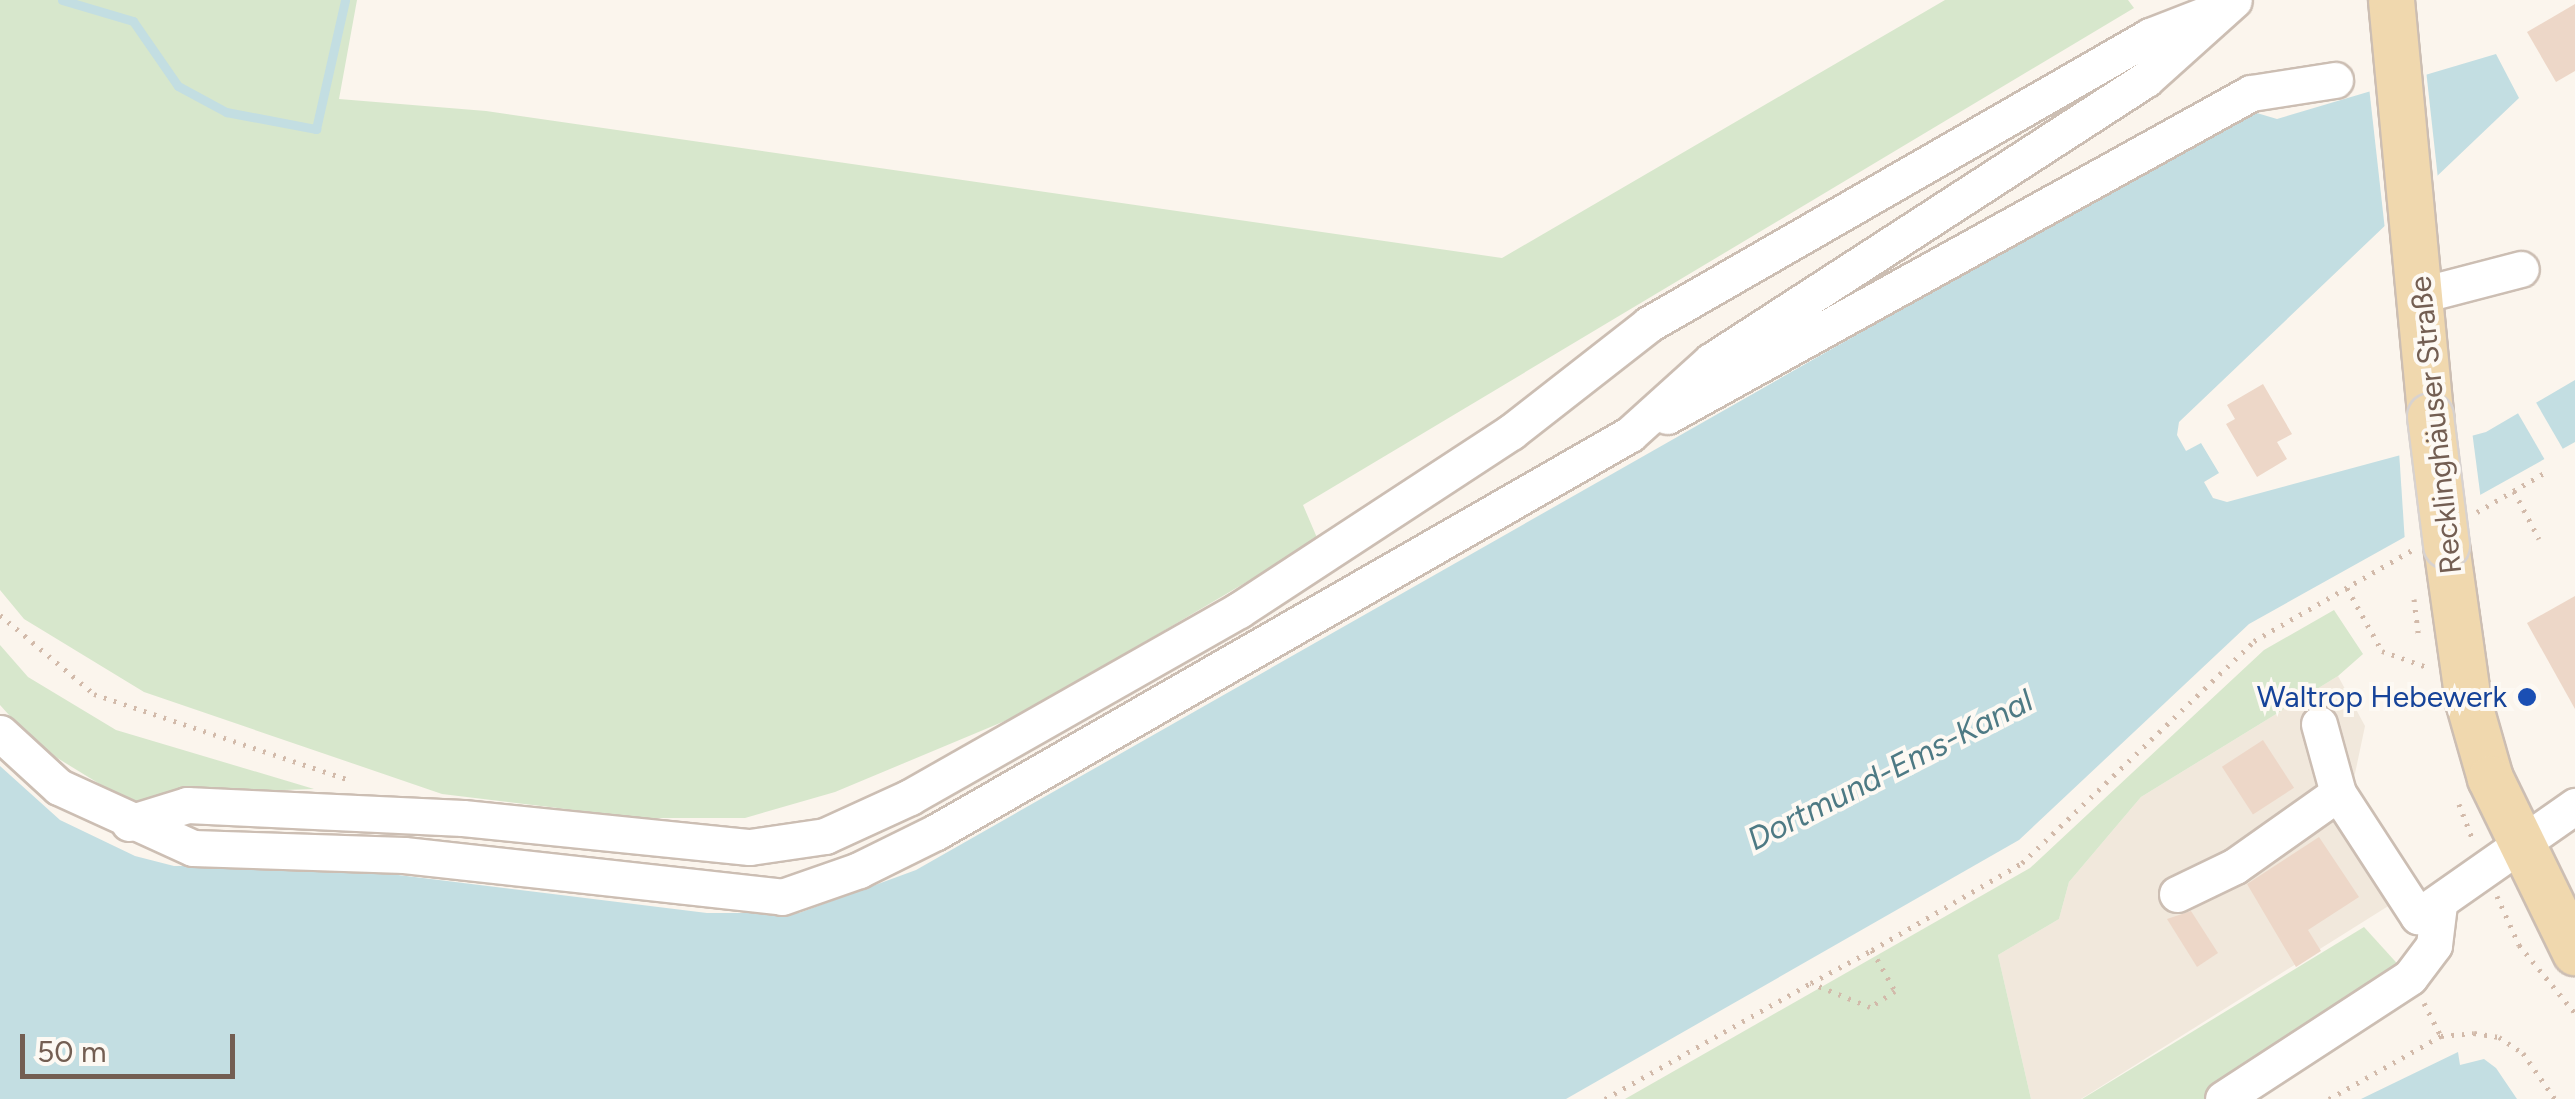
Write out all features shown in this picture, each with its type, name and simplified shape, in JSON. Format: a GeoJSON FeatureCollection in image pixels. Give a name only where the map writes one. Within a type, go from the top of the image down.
{"type":"FeatureCollection","features":[{"type":"Feature","properties":{"kind":"main road","name":"Recklinghäuser Straße"},"geometry":{"type":"LineString","coordinates":[[2391,0],[2418,242],[2430,416],[2468,701],[2502,855],[2575,952]]}},
{"type":"Feature","properties":{"kind":"street"},"geometry":{"type":"LineString","coordinates":[[1630,434],[1711,361],[2146,80],[2231,3]]}},
{"type":"Feature","properties":{"kind":"street"},"geometry":{"type":"LineString","coordinates":[[128,824],[186,805],[463,818],[750,847],[825,836],[910,797],[1239,610],[1511,432],[1649,324],[2150,36],[2231,3]]}},
{"type":"Feature","properties":{"kind":"street"},"geometry":{"type":"LineString","coordinates":[[0,733],[59,787],[128,824],[193,848],[404,855],[782,897],[860,870],[936,832],[1630,434],[2251,93],[2334,80]]}},
{"type":"Feature","properties":{"kind":"street"},"geometry":{"type":"LineString","coordinates":[[2422,295],[2521,269]]}},
{"type":"Feature","properties":{"kind":"street"},"geometry":{"type":"LineString","coordinates":[[2319,724],[2338,793],[2418,916],[2575,806]]}},
{"type":"Feature","properties":{"kind":"street"},"geometry":{"type":"LineString","coordinates":[[2176,894],[2235,866],[2338,793]]}},
{"type":"Feature","properties":{"kind":"street"},"geometry":{"type":"LineString","coordinates":[[2223,1099],[2410,976],[2434,946],[2439,904]]}},
{"type":"Feature","properties":{"kind":"path"},"geometry":{"type":"LineString","coordinates":[[2514,491],[2539,539]]}},
{"type":"Feature","properties":{"kind":"path"},"geometry":{"type":"LineString","coordinates":[[1606,1099],[2022,863],[2254,641],[2346,588],[2382,652],[2424,666]]}},
{"type":"Feature","properties":{"kind":"path"},"geometry":{"type":"LineString","coordinates":[[0,616],[94,694],[352,781]]}},
{"type":"Feature","properties":{"kind":"path"},"geometry":{"type":"LineString","coordinates":[[2502,855],[2519,944],[2575,1013]]}},
{"type":"Feature","properties":{"kind":"path"},"geometry":{"type":"LineString","coordinates":[[1811,983],[1870,1007],[1895,991],[1872,950]]}},
{"type":"Feature","properties":{"kind":"path"},"geometry":{"type":"LineString","coordinates":[[2329,1099],[2441,1036],[2474,1033],[2499,1037],[2522,1054],[2554,1099]]}},
{"type":"Feature","properties":{"kind":"shaded area"},"geometry":{"type":"Polygon","coordinates":[[[2338,676],[2365,726],[2353,783],[2417,888],[2081,1099],[2031,1099],[1998,955],[2059,919],[2069,882],[2141,797],[2338,676]]]}},
{"type":"Feature","properties":{"kind":"green space"},"geometry":{"type":"Polygon","coordinates":[[[0,0],[357,0],[339,99],[486,111],[1502,258],[1945,0],[2128,0],[2134,8],[1303,505],[1318,540],[1024,713],[835,792],[745,818],[640,818],[442,794],[144,692],[24,619],[0,590],[0,0]]]}},
{"type":"Feature","properties":{"kind":"green space"},"geometry":{"type":"Polygon","coordinates":[[[2334,610],[2363,654],[2338,676],[2141,797],[2069,882],[2059,919],[1998,955],[2031,1099],[1625,1099],[2030,868],[2264,650],[2334,610]]]}},
{"type":"Feature","properties":{"kind":"green space"},"geometry":{"type":"Polygon","coordinates":[[[0,645],[28,677],[116,730],[314,789],[190,793],[134,805],[36,745],[0,705],[0,645]]]}},
{"type":"Feature","properties":{"kind":"green space"},"geometry":{"type":"Polygon","coordinates":[[[2364,927],[2404,971],[2212,1099],[2082,1099],[2364,927]]]}},
{"type":"Feature","properties":{"kind":"water","name":"Dortmund-Ems-Kanal"},"geometry":{"type":"Polygon","coordinates":[[[2496,54],[2519,98],[2179,422],[2177,435],[2186,451],[2201,443],[2219,473],[2204,482],[2213,498],[2227,502],[2486,432],[2575,380],[2575,442],[2249,624],[2019,840],[1566,1099],[0,1099],[0,766],[60,820],[135,856],[174,866],[317,865],[707,913],[799,913],[916,870],[2250,111],[2277,119],[2496,54]]]}},
{"type":"Feature","properties":{"kind":"water"},"geometry":{"type":"Polygon","coordinates":[[[2458,1052],[2460,1065],[2484,1059],[2496,1068],[2517,1099],[2361,1099],[2458,1052]]]}},
{"type":"Feature","properties":{"kind":"pier"},"geometry":{"type":"Polygon","coordinates":[[[2426,70],[2438,179],[2385,230],[2369,87],[2426,70]]]}},
{"type":"Feature","properties":{"kind":"pier"},"geometry":{"type":"Polygon","coordinates":[[[2534,399],[2564,452],[2546,462],[2516,410],[2534,399]]]}},
{"type":"Feature","properties":{"kind":"pier"},"geometry":{"type":"Polygon","coordinates":[[[2472,431],[2481,500],[2405,543],[2399,451],[2472,431]]]}},
{"type":"Feature","properties":{"kind":"building"},"geometry":{"type":"Polygon","coordinates":[[[2575,4],[2575,71],[2556,82],[2527,32],[2575,4]]]}},
{"type":"Feature","properties":{"kind":"building"},"geometry":{"type":"Polygon","coordinates":[[[2263,384],[2292,434],[2277,442],[2287,459],[2257,477],[2226,424],[2235,419],[2227,405],[2263,384]]]}},
{"type":"Feature","properties":{"kind":"building"},"geometry":{"type":"Polygon","coordinates":[[[2575,596],[2575,709],[2527,623],[2575,596]]]}},
{"type":"Feature","properties":{"kind":"building"},"geometry":{"type":"Polygon","coordinates":[[[2263,740],[2294,788],[2253,814],[2222,767],[2263,740]]]}},
{"type":"Feature","properties":{"kind":"building"},"geometry":{"type":"Polygon","coordinates":[[[2319,837],[2359,897],[2308,930],[2321,951],[2296,967],[2247,884],[2319,837]]]}},
{"type":"Feature","properties":{"kind":"building"},"geometry":{"type":"Polygon","coordinates":[[[2191,911],[2218,953],[2197,967],[2167,919],[2191,911]]]}},
{"type":"Feature","properties":{"kind":"waterway"},"geometry":{"type":"LineString","coordinates":[[62,0],[133,21],[178,86],[226,112],[316,129],[345,0]]}},
{"type":"Feature","properties":{"kind":"place","name":"Waltrop Hebewerk"},"geometry":{"type":"Point","coordinates":[2527,697]}}]}
